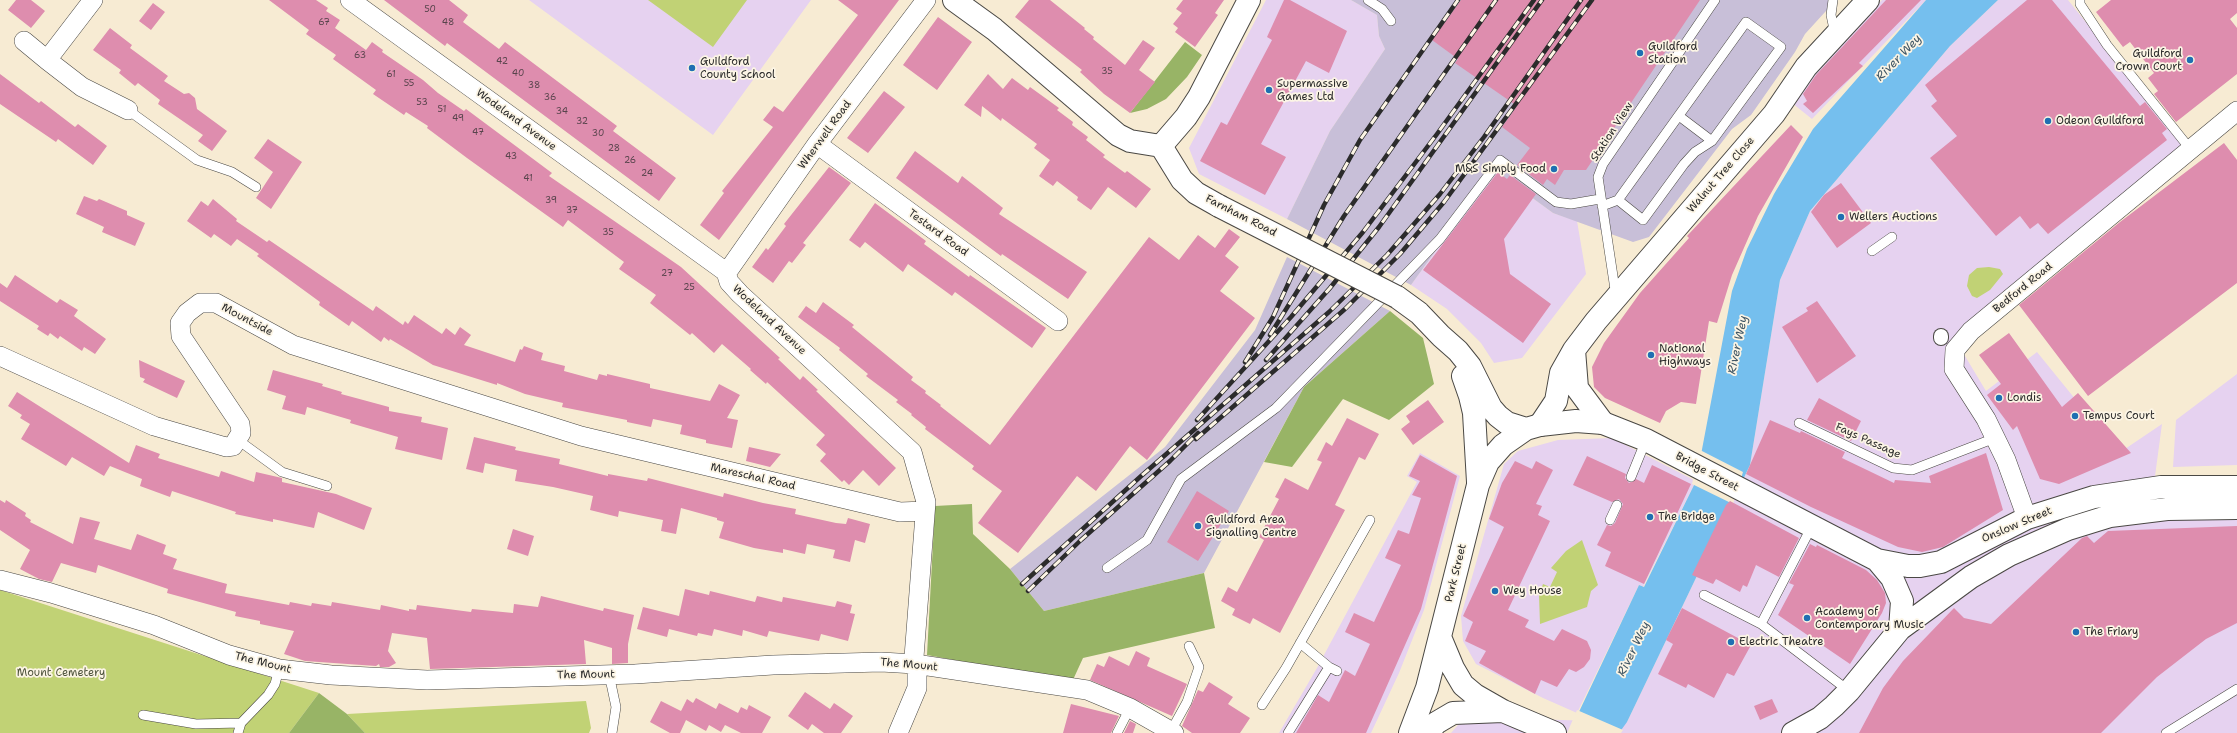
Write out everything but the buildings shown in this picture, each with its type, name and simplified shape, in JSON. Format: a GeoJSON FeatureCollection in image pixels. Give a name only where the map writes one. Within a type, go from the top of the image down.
{"type":"FeatureCollection","features":[{"type":"Feature","properties":{"kind":"main road"},"geometry":{"type":"LineString","coordinates":[[954,0],[994,29],[1118,135],[1130,141],[1160,146],[1186,117],[1199,97],[1249,0]]}},
{"type":"Feature","properties":{"kind":"main road","name":"Walnut Tree Close"},"geometry":{"type":"LineString","coordinates":[[1533,427],[1556,401],[1561,373],[1574,350],[1616,297],[1774,114],[1806,67],[1868,0]]}},
{"type":"Feature","properties":{"kind":"main road","name":"Farnham Road"},"geometry":{"type":"LineString","coordinates":[[1160,146],[1182,180],[1196,193],[1396,297],[1419,313],[1458,351],[1470,366],[1491,408],[1498,416],[1507,423],[1533,427]]}},
{"type":"Feature","properties":{"kind":"main road"},"geometry":{"type":"LineString","coordinates":[[1441,336],[1456,360],[1470,396],[1476,431],[1478,485]]}},
{"type":"Feature","properties":{"kind":"main road"},"geometry":{"type":"LineString","coordinates":[[1574,350],[1577,388],[1603,423]]}},
{"type":"Feature","properties":{"kind":"main road","name":"Bridge Street"},"geometry":{"type":"LineString","coordinates":[[1533,427],[1576,420],[1603,423],[1646,440],[1738,488],[1809,533],[1877,560]]}},
{"type":"Feature","properties":{"kind":"main road","name":"Park Street"},"geometry":{"type":"LineString","coordinates":[[1410,733],[1427,688],[1478,485],[1488,462],[1503,445],[1533,427]]}},
{"type":"Feature","properties":{"kind":"main road","name":"Onslow Street"},"geometry":{"type":"LineString","coordinates":[[1877,560],[1908,566],[1920,566],[1941,562],[2027,518],[2094,497],[2161,487],[2237,487]]}},
{"type":"Feature","properties":{"kind":"main road"},"geometry":{"type":"LineString","coordinates":[[1793,733],[1819,726],[1900,629],[1971,577],[2009,555],[2068,529],[2117,515],[2167,509],[2237,508]]}},
{"type":"Feature","properties":{"kind":"main road"},"geometry":{"type":"LineString","coordinates":[[1877,560],[1892,578],[1902,601],[1900,629]]}},
{"type":"Feature","properties":{"kind":"main road"},"geometry":{"type":"LineString","coordinates":[[1440,637],[1453,668],[1463,685],[1475,695],[1503,710],[1546,729]]}},
{"type":"Feature","properties":{"kind":"main road"},"geometry":{"type":"LineString","coordinates":[[1428,733],[1436,723],[1454,713],[1503,710]]}},
{"type":"Feature","properties":{"kind":"street"},"geometry":{"type":"LineString","coordinates":[[47,60],[93,0]]}},
{"type":"Feature","properties":{"kind":"street","name":"Wodeland Avenue"},"geometry":{"type":"LineString","coordinates":[[350,0],[726,272],[729,282],[740,294],[912,452],[924,488],[925,511],[914,657],[917,688],[898,733]]}},
{"type":"Feature","properties":{"kind":"street","name":"Wherwell Road"},"geometry":{"type":"LineString","coordinates":[[726,272],[817,144],[926,0]]}},
{"type":"Feature","properties":{"kind":"street"},"geometry":{"type":"LineString","coordinates":[[24,41],[82,87],[128,110]]}},
{"type":"Feature","properties":{"kind":"street","name":"Bedford Road"},"geometry":{"type":"LineString","coordinates":[[2027,518],[2014,479],[1995,438],[1971,394],[1954,370],[1955,350],[1970,331],[2237,111]]}},
{"type":"Feature","properties":{"kind":"street","name":"Testard Road"},"geometry":{"type":"LineString","coordinates":[[817,144],[1058,321]]}},
{"type":"Feature","properties":{"kind":"street","name":"Mountside"},"geometry":{"type":"LineString","coordinates":[[238,440],[241,433],[240,424],[180,336],[180,323],[187,313],[200,304],[216,303],[293,345],[581,436]]}},
{"type":"Feature","properties":{"kind":"street"},"geometry":{"type":"LineString","coordinates":[[0,356],[154,426],[226,447],[232,446],[238,440]]}},
{"type":"Feature","properties":{"kind":"street","name":"Mareschal Road"},"geometry":{"type":"LineString","coordinates":[[581,436],[900,512],[925,511]]}},
{"type":"Feature","properties":{"kind":"street","name":"The Mount"},"geometry":{"type":"LineString","coordinates":[[0,580],[52,593],[154,625],[229,655],[279,669],[331,676],[419,680],[609,674],[773,665],[881,662],[915,664],[1087,690],[1130,708],[1172,732]]}},
{"type":"Feature","properties":{"kind":"lane"},"geometry":{"type":"LineString","coordinates":[[1368,0],[1382,10],[1391,21]]}},
{"type":"Feature","properties":{"kind":"lane","name":"Station View"},"geometry":{"type":"LineString","coordinates":[[1616,297],[1598,177],[1603,164],[1715,0]]}},
{"type":"Feature","properties":{"kind":"lane"},"geometry":{"type":"LineString","coordinates":[[1833,0],[1831,15],[1835,34]]}},
{"type":"Feature","properties":{"kind":"lane"},"geometry":{"type":"LineString","coordinates":[[2080,0],[2080,4],[2106,45],[2191,150]]}},
{"type":"Feature","properties":{"kind":"lane"},"geometry":{"type":"LineString","coordinates":[[1107,568],[1147,540],[1181,479],[1276,408],[1440,238],[1500,160],[1556,202],[1571,204],[1618,200],[1642,220],[1684,164],[1695,152],[1712,141],[1781,47],[1746,22],[1618,200]]}},
{"type":"Feature","properties":{"kind":"lane"},"geometry":{"type":"LineString","coordinates":[[128,110],[197,160],[232,172],[256,187]]}},
{"type":"Feature","properties":{"kind":"lane"},"geometry":{"type":"LineString","coordinates":[[1679,116],[1712,141]]}},
{"type":"Feature","properties":{"kind":"lane"},"geometry":{"type":"LineString","coordinates":[[1872,251],[1892,237]]}},
{"type":"Feature","properties":{"kind":"lane","name":"Fays Passage"},"geometry":{"type":"LineString","coordinates":[[1799,423],[1893,468],[1912,470],[1995,438]]}},
{"type":"Feature","properties":{"kind":"lane"},"geometry":{"type":"LineString","coordinates":[[238,440],[282,472],[327,486]]}},
{"type":"Feature","properties":{"kind":"lane"},"geometry":{"type":"LineString","coordinates":[[1631,477],[1646,440]]}},
{"type":"Feature","properties":{"kind":"lane"},"geometry":{"type":"LineString","coordinates":[[1610,520],[1617,505]]}},
{"type":"Feature","properties":{"kind":"lane"},"geometry":{"type":"LineString","coordinates":[[1262,705],[1300,643],[1370,520]]}},
{"type":"Feature","properties":{"kind":"lane"},"geometry":{"type":"LineString","coordinates":[[1761,624],[1809,533]]}},
{"type":"Feature","properties":{"kind":"lane"},"geometry":{"type":"LineString","coordinates":[[1704,595],[1761,624],[1793,653],[1849,691]]}},
{"type":"Feature","properties":{"kind":"lane"},"geometry":{"type":"LineString","coordinates":[[1288,733],[1333,669],[1300,643]]}},
{"type":"Feature","properties":{"kind":"lane"},"geometry":{"type":"LineString","coordinates":[[1172,732],[1187,702],[1199,668],[1189,646]]}},
{"type":"Feature","properties":{"kind":"lane"},"geometry":{"type":"LineString","coordinates":[[238,733],[241,723],[268,695],[275,684],[279,669]]}},
{"type":"Feature","properties":{"kind":"lane"},"geometry":{"type":"LineString","coordinates":[[609,674],[616,707],[612,733]]}},
{"type":"Feature","properties":{"kind":"lane"},"geometry":{"type":"LineString","coordinates":[[2166,733],[2237,689]]}},
{"type":"Feature","properties":{"kind":"lane"},"geometry":{"type":"LineString","coordinates":[[1117,733],[1130,708]]}},
{"type":"Feature","properties":{"kind":"lane"},"geometry":{"type":"LineString","coordinates":[[143,715],[196,724],[241,723]]}},
{"type":"Feature","properties":{"kind":"shaded area","name":"Guildford County School"},"geometry":{"type":"Polygon","coordinates":[[[529,0],[811,0],[713,135],[529,0]]]}},
{"type":"Feature","properties":{"kind":"shaded area"},"geometry":{"type":"Polygon","coordinates":[[[1266,0],[1351,0],[1377,15],[1379,36],[1385,49],[1330,131],[1287,219],[1199,174],[1189,148],[1266,0]]]}},
{"type":"Feature","properties":{"kind":"shaded area"},"geometry":{"type":"Polygon","coordinates":[[[1351,0],[1836,0],[1805,34],[1795,52],[1751,115],[1732,129],[1649,237],[1633,242],[1553,213],[1494,170],[1411,285],[1287,219],[1330,131],[1385,49],[1379,36],[1377,15],[1351,0]]]}},
{"type":"Feature","properties":{"kind":"shaded area"},"geometry":{"type":"Polygon","coordinates":[[[1882,0],[1926,0],[1812,119],[1792,103],[1813,71],[1882,0]]]}},
{"type":"Feature","properties":{"kind":"shaded area"},"geometry":{"type":"Polygon","coordinates":[[[1998,0],[2068,0],[2190,151],[1956,341],[1986,391],[2037,352],[2119,453],[2162,424],[2149,521],[2237,515],[2237,733],[1451,733],[1465,717],[1627,722],[1750,465],[1780,280],[1810,211],[1950,46],[1998,0]]]}},
{"type":"Feature","properties":{"kind":"shaded area"},"geometry":{"type":"Polygon","coordinates":[[[1494,170],[1553,213],[1577,221],[1586,274],[1522,358],[1494,363],[1481,343],[1447,309],[1411,285],[1494,170]]]}},
{"type":"Feature","properties":{"kind":"shaded area"},"geometry":{"type":"Polygon","coordinates":[[[1287,257],[1390,311],[1304,387],[1204,573],[1044,611],[1010,569],[1165,447],[1255,330],[1287,257]]]}},
{"type":"Feature","properties":{"kind":"shaded area"},"geometry":{"type":"Polygon","coordinates":[[[2237,374],[2237,465],[2173,467],[2176,420],[2237,374]]]}},
{"type":"Feature","properties":{"kind":"shaded area"},"geometry":{"type":"Polygon","coordinates":[[[1612,438],[1696,481],[1643,587],[1639,585],[1577,713],[1543,698],[1476,664],[1463,641],[1461,616],[1504,464],[1518,451],[1558,440],[1612,438]]]}},
{"type":"Feature","properties":{"kind":"shaded area"},"geometry":{"type":"Polygon","coordinates":[[[1420,453],[1460,476],[1424,610],[1399,673],[1371,733],[1279,733],[1317,668],[1417,482],[1407,476],[1420,453]]]}},
{"type":"Feature","properties":{"kind":"green space"},"geometry":{"type":"Polygon","coordinates":[[[648,0],[747,0],[713,47],[648,0]]]}},
{"type":"Feature","properties":{"kind":"green space"},"geometry":{"type":"Polygon","coordinates":[[[1185,42],[1202,55],[1187,77],[1166,99],[1147,109],[1130,113],[1185,42]]]}},
{"type":"Feature","properties":{"kind":"green space"},"geometry":{"type":"Polygon","coordinates":[[[1989,267],[2000,269],[2003,274],[1990,290],[1977,298],[1972,296],[1967,286],[1969,275],[1977,268],[1989,267]]]}},
{"type":"Feature","properties":{"kind":"green space"},"geometry":{"type":"Polygon","coordinates":[[[1390,311],[1423,338],[1434,384],[1389,420],[1343,399],[1292,467],[1264,462],[1304,387],[1390,311]]]}},
{"type":"Feature","properties":{"kind":"green space"},"geometry":{"type":"Polygon","coordinates":[[[972,504],[973,534],[1010,569],[1044,611],[1204,573],[1215,628],[1083,658],[1072,682],[927,655],[935,506],[972,504]]]}},
{"type":"Feature","properties":{"kind":"green space"},"geometry":{"type":"Polygon","coordinates":[[[1582,540],[1598,585],[1591,591],[1587,607],[1540,624],[1539,595],[1543,584],[1550,587],[1557,572],[1551,568],[1566,551],[1582,540]]]}},
{"type":"Feature","properties":{"kind":"green space","name":"Mount Cemetery"},"geometry":{"type":"Polygon","coordinates":[[[0,590],[319,693],[289,733],[0,733],[0,590]]]}},
{"type":"Feature","properties":{"kind":"green space"},"geometry":{"type":"Polygon","coordinates":[[[319,693],[347,714],[365,733],[289,733],[319,693]]]}},
{"type":"Feature","properties":{"kind":"green space"},"geometry":{"type":"Polygon","coordinates":[[[586,701],[591,728],[589,733],[365,733],[347,714],[586,701]]]}},
{"type":"Feature","properties":{"kind":"water","name":"River Wey"},"geometry":{"type":"Polygon","coordinates":[[[1926,0],[1998,0],[1950,46],[1810,211],[1780,280],[1750,465],[1627,722],[1619,733],[1569,733],[1639,585],[1644,587],[1696,481],[1732,291],[1747,249],[1774,194],[1813,129],[1926,0]]]}},
{"type":"Feature","properties":{"kind":"pier"},"geometry":{"type":"Polygon","coordinates":[[[1700,450],[1743,472],[1733,504],[1692,484],[1700,450]]]}},
{"type":"Feature","properties":{"kind":"pier"},"geometry":{"type":"Polygon","coordinates":[[[1577,710],[1623,730],[1621,733],[1567,733],[1577,710]]]}},
{"type":"Feature","properties":{"kind":"railway"},"geometry":{"type":"LineString","coordinates":[[1245,362],[1273,317],[1324,205],[1360,140],[1458,0]]}},
{"type":"Feature","properties":{"kind":"railway"},"geometry":{"type":"LineString","coordinates":[[1270,335],[1344,216],[1496,0]]}},
{"type":"Feature","properties":{"kind":"railway"},"geometry":{"type":"LineString","coordinates":[[1197,420],[1291,317],[1363,232],[1437,134],[1534,0]]}},
{"type":"Feature","properties":{"kind":"railway"},"geometry":{"type":"LineString","coordinates":[[1266,360],[1330,288],[1379,227],[1542,0]]}},
{"type":"Feature","properties":{"kind":"railway"},"geometry":{"type":"LineString","coordinates":[[1022,584],[1140,477],[1329,312],[1387,255],[1440,194],[1484,137],[1581,0]]}},
{"type":"Feature","properties":{"kind":"railway"},"geometry":{"type":"LineString","coordinates":[[1196,439],[1345,309],[1400,254],[1444,202],[1592,0]]}},
{"type":"Feature","properties":{"kind":"railway"},"geometry":{"type":"LineString","coordinates":[[1028,591],[1081,540],[1170,461],[1198,433]]}},
{"type":"Feature","properties":{"kind":"place","name":"Guildford Station"},"geometry":{"type":"Point","coordinates":[1640,53]}},
{"type":"Feature","properties":{"kind":"place","name":"Guildford Crown Court"},"geometry":{"type":"Point","coordinates":[2190,60]}},
{"type":"Feature","properties":{"kind":"place","name":"Guildford County School"},"geometry":{"type":"Point","coordinates":[692,68]}},
{"type":"Feature","properties":{"kind":"place","name":"Supermassive Games Ltd"},"geometry":{"type":"Point","coordinates":[1269,90]}},
{"type":"Feature","properties":{"kind":"place","name":"Odeon Guildford"},"geometry":{"type":"Point","coordinates":[2048,121]}},
{"type":"Feature","properties":{"kind":"place","name":"M&S Simply Food"},"geometry":{"type":"Point","coordinates":[1554,169]}},
{"type":"Feature","properties":{"kind":"place","name":"Wellers Auctions"},"geometry":{"type":"Point","coordinates":[1841,217]}},
{"type":"Feature","properties":{"kind":"place","name":"National Highways"},"geometry":{"type":"Point","coordinates":[1651,355]}},
{"type":"Feature","properties":{"kind":"place","name":"Londis"},"geometry":{"type":"Point","coordinates":[1999,398]}},
{"type":"Feature","properties":{"kind":"place","name":"Tempus Court"},"geometry":{"type":"Point","coordinates":[2075,416]}},
{"type":"Feature","properties":{"kind":"place","name":"The Bridge"},"geometry":{"type":"Point","coordinates":[1650,517]}},
{"type":"Feature","properties":{"kind":"place","name":"Guildford Area Signalling Centre"},"geometry":{"type":"Point","coordinates":[1198,526]}},
{"type":"Feature","properties":{"kind":"place","name":"Wey House"},"geometry":{"type":"Point","coordinates":[1495,591]}},
{"type":"Feature","properties":{"kind":"place","name":"Academy of Contemporary Music"},"geometry":{"type":"Point","coordinates":[1807,618]}},
{"type":"Feature","properties":{"kind":"place","name":"The Friary"},"geometry":{"type":"Point","coordinates":[2076,632]}},
{"type":"Feature","properties":{"kind":"place","name":"Electric Theatre"},"geometry":{"type":"Point","coordinates":[1731,642]}}]}
